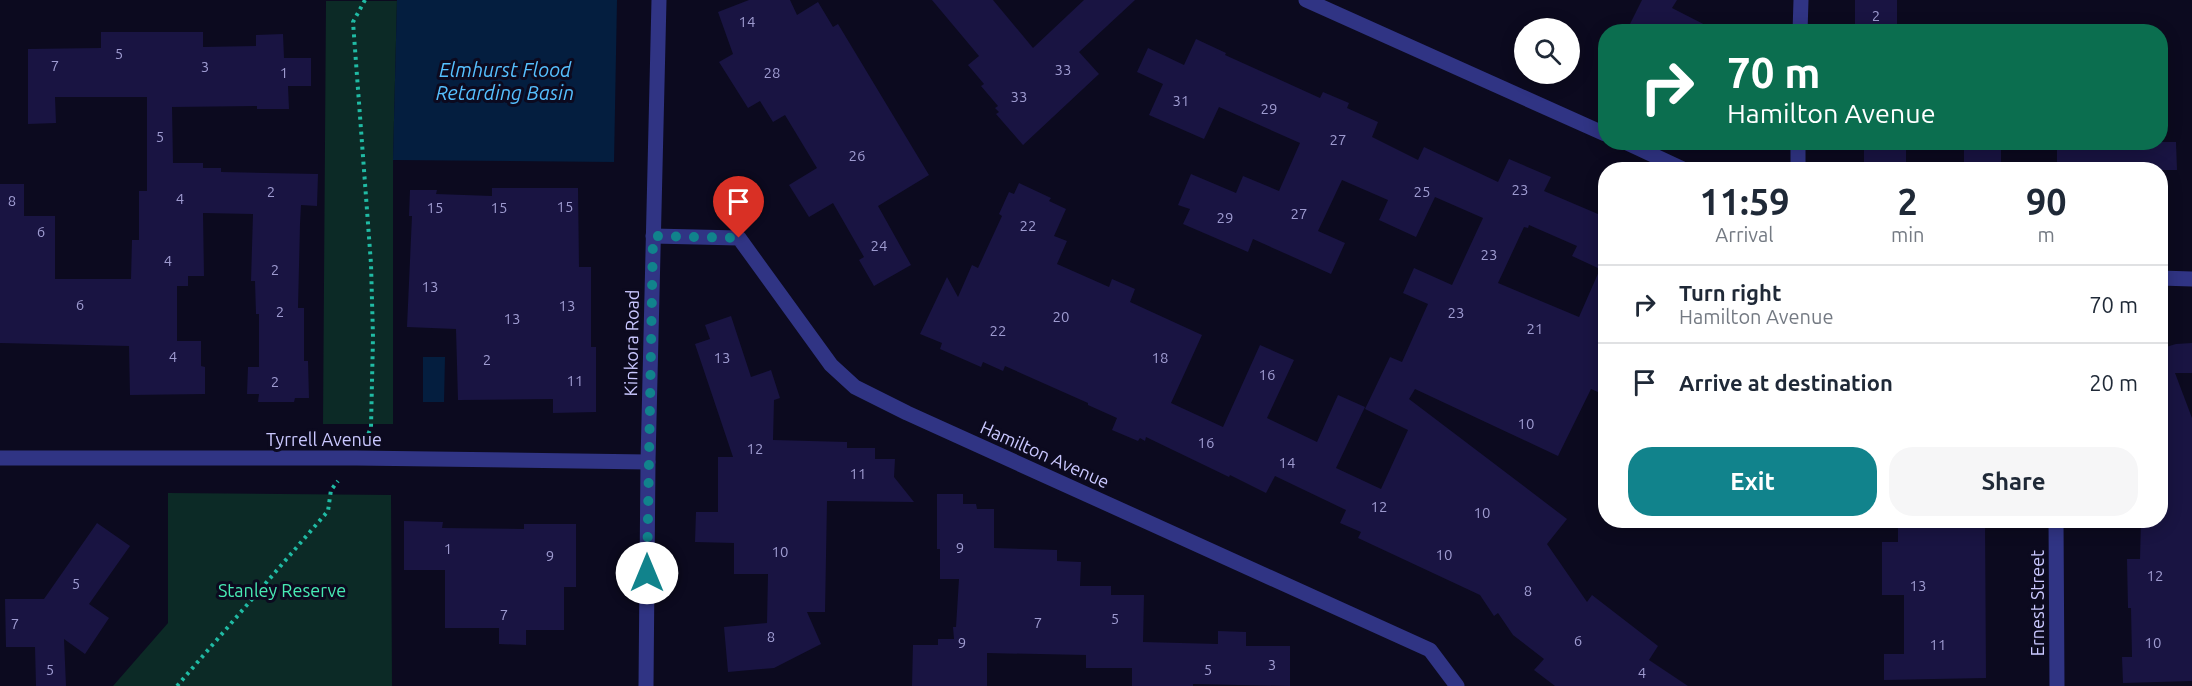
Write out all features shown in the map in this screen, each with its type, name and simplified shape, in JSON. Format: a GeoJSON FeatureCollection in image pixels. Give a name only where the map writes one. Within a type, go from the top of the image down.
{"type":"FeatureCollection","features":[{"type":"Feature","properties":{"kind":"street","name":"Kinkora Road"},"geometry":{"type":"LineString","coordinates":[[646,686],[648,462],[659,0]]}},
{"type":"Feature","properties":{"kind":"street"},"geometry":{"type":"LineString","coordinates":[[1306,0],[1598,131]]}},
{"type":"Feature","properties":{"kind":"street"},"geometry":{"type":"LineString","coordinates":[[1800,24],[1801,0]]}},
{"type":"Feature","properties":{"kind":"street"},"geometry":{"type":"LineString","coordinates":[[1642,150],[1668,162]]}},
{"type":"Feature","properties":{"kind":"street","name":"Hamilton Avenue"},"geometry":{"type":"LineString","coordinates":[[653,236],[739,238],[831,365],[855,387],[907,413],[1430,650],[1457,686]]}},
{"type":"Feature","properties":{"kind":"street"},"geometry":{"type":"LineString","coordinates":[[2168,278],[2192,279]]}},
{"type":"Feature","properties":{"kind":"street","name":"Tyrrell Avenue"},"geometry":{"type":"LineString","coordinates":[[0,458],[356,458],[648,462]]}},
{"type":"Feature","properties":{"kind":"street","name":"Ernest Street"},"geometry":{"type":"LineString","coordinates":[[2056,528],[2057,686]]}},
{"type":"Feature","properties":{"kind":"path"},"geometry":{"type":"LineString","coordinates":[[177,686],[328,511],[332,490],[356,458],[371,427],[373,348],[371,264],[353,22],[365,0]]}},
{"type":"Feature","properties":{"kind":"green space"},"geometry":{"type":"Polygon","coordinates":[[[326,1],[397,1],[393,160],[393,424],[323,424],[326,1]]]}},
{"type":"Feature","properties":{"kind":"green space","name":"Stanley Reserve"},"geometry":{"type":"Polygon","coordinates":[[[168,493],[391,495],[392,686],[113,686],[168,623],[168,493]]]}},
{"type":"Feature","properties":{"kind":"water","name":"Elmhurst Flood Retarding Basin"},"geometry":{"type":"Polygon","coordinates":[[[397,0],[617,0],[614,162],[393,160],[397,0]]]}},
{"type":"Feature","properties":{"kind":"water"},"geometry":{"type":"Polygon","coordinates":[[[423,357],[445,357],[444,402],[423,402],[423,357]]]}},
{"type":"Feature","properties":{"kind":"building"},"geometry":{"type":"Polygon","coordinates":[[[749,0],[790,0],[797,15],[818,2],[833,27],[838,24],[929,175],[878,206],[911,265],[874,286],[859,260],[864,257],[833,203],[809,217],[789,185],[817,168],[785,115],[773,122],[760,101],[748,108],[719,62],[733,54],[718,12],[749,0]]]}},
{"type":"Feature","properties":{"kind":"building"},"geometry":{"type":"Polygon","coordinates":[[[932,0],[993,0],[1033,48],[1084,0],[1135,0],[1079,52],[1099,74],[1023,145],[996,114],[999,112],[995,108],[998,106],[981,86],[984,84],[968,65],[979,56],[932,0]]]}},
{"type":"Feature","properties":{"kind":"building"},"geometry":{"type":"Polygon","coordinates":[[[1642,0],[1677,0],[1672,8],[1703,24],[1630,24],[1642,0]]]}},
{"type":"Feature","properties":{"kind":"building"},"geometry":{"type":"Polygon","coordinates":[[[1855,0],[1897,0],[1897,24],[1855,24],[1855,0]]]}},
{"type":"Feature","properties":{"kind":"building"},"geometry":{"type":"Polygon","coordinates":[[[101,32],[203,32],[203,47],[256,46],[256,35],[283,34],[284,58],[311,58],[311,86],[288,86],[289,109],[257,109],[257,106],[172,107],[173,163],[203,163],[203,168],[221,168],[221,172],[318,174],[317,206],[301,205],[300,224],[298,308],[304,308],[304,361],[308,361],[309,398],[295,398],[294,402],[258,402],[259,394],[247,394],[248,367],[259,367],[259,314],[256,314],[255,281],[251,281],[253,214],[203,213],[204,276],[188,276],[188,286],[177,286],[177,341],[201,341],[201,366],[205,367],[205,394],[130,395],[129,346],[0,343],[0,184],[24,184],[24,216],[55,216],[55,279],[131,279],[132,240],[139,240],[139,191],[147,191],[147,97],[55,97],[56,123],[28,124],[28,49],[101,48],[101,32]]]}},
{"type":"Feature","properties":{"kind":"building"},"geometry":{"type":"Polygon","coordinates":[[[1196,39],[1226,53],[1225,55],[1320,98],[1323,92],[1349,103],[1347,108],[1378,122],[1372,137],[1418,160],[1424,147],[1498,182],[1509,159],[1551,177],[1544,191],[1598,214],[1598,268],[1572,256],[1577,246],[1529,225],[1528,228],[1524,227],[1498,283],[1579,317],[1598,274],[1598,392],[1591,389],[1558,456],[1415,389],[1409,399],[1567,519],[1547,544],[1587,602],[1592,595],[1658,646],[1649,660],[1688,686],[1555,686],[1534,670],[1544,659],[1513,635],[1498,613],[1494,616],[1480,595],[1358,538],[1361,532],[1340,523],[1346,510],[1275,476],[1266,493],[1146,437],[1145,441],[1140,438],[1138,441],[1112,430],[1117,418],[1088,403],[1005,366],[1003,371],[983,362],[981,367],[940,349],[942,343],[920,334],[947,277],[958,297],[972,265],[978,268],[1002,216],[999,214],[1009,192],[1014,194],[1019,183],[1051,198],[1049,201],[1066,209],[1054,236],[1067,241],[1057,264],[1109,287],[1112,279],[1135,289],[1130,302],[1202,335],[1171,403],[1223,427],[1260,345],[1294,360],[1267,418],[1317,442],[1338,395],[1365,407],[1336,468],[1381,489],[1408,430],[1365,409],[1390,357],[1402,362],[1428,304],[1403,293],[1414,268],[1452,285],[1483,218],[1435,197],[1416,237],[1379,220],[1388,200],[1342,180],[1318,231],[1345,243],[1331,274],[1253,239],[1248,252],[1183,224],[1190,209],[1178,205],[1191,174],[1236,193],[1243,176],[1279,191],[1300,143],[1219,107],[1204,139],[1149,115],[1163,84],[1137,72],[1148,48],[1184,65],[1196,39]]]}},
{"type":"Feature","properties":{"kind":"building"},"geometry":{"type":"Polygon","coordinates":[[[2168,142],[2176,142],[2177,170],[2168,170],[2168,162],[2057,162],[2057,150],[2168,150],[2168,142]]]}},
{"type":"Feature","properties":{"kind":"building"},"geometry":{"type":"Polygon","coordinates":[[[1864,150],[1906,150],[1906,162],[1864,162],[1864,150]]]}},
{"type":"Feature","properties":{"kind":"building"},"geometry":{"type":"Polygon","coordinates":[[[1964,150],[2001,150],[2001,162],[1964,162],[1964,150]]]}},
{"type":"Feature","properties":{"kind":"building"},"geometry":{"type":"Polygon","coordinates":[[[492,188],[578,188],[579,267],[591,267],[591,347],[596,347],[596,412],[553,413],[553,399],[458,400],[456,329],[407,327],[412,216],[409,216],[410,190],[437,190],[436,194],[492,196],[492,188]]]}},
{"type":"Feature","properties":{"kind":"building"},"geometry":{"type":"Polygon","coordinates":[[[731,316],[751,377],[771,370],[780,398],[774,400],[773,440],[847,442],[847,448],[875,448],[875,459],[895,459],[894,477],[914,502],[827,501],[825,612],[807,612],[821,644],[774,668],[728,672],[724,627],[767,623],[768,574],[734,574],[734,543],[695,542],[696,512],[718,512],[718,457],[733,457],[695,344],[710,339],[705,325],[731,316]]]}},
{"type":"Feature","properties":{"kind":"building"},"geometry":{"type":"Polygon","coordinates":[[[2192,343],[2192,373],[2175,373],[2192,418],[2192,681],[2123,683],[2122,657],[2132,657],[2127,559],[2140,559],[2141,528],[2168,528],[2168,346],[2192,343]]]}},
{"type":"Feature","properties":{"kind":"building"},"geometry":{"type":"Polygon","coordinates":[[[937,494],[963,494],[963,504],[976,504],[977,509],[994,509],[994,548],[1057,550],[1057,561],[1081,562],[1080,586],[1111,586],[1111,595],[1144,595],[1143,642],[1218,644],[1218,631],[1246,632],[1246,646],[1290,646],[1290,686],[1193,684],[1193,686],[1132,686],[1132,668],[1086,668],[1086,655],[987,653],[987,686],[912,686],[913,645],[938,645],[938,639],[954,639],[953,627],[956,627],[959,579],[940,579],[940,549],[937,549],[937,494]]]}},
{"type":"Feature","properties":{"kind":"building"},"geometry":{"type":"Polygon","coordinates":[[[404,521],[443,522],[442,528],[524,529],[524,524],[576,524],[576,587],[564,587],[564,630],[526,630],[526,645],[499,644],[499,628],[445,628],[445,570],[404,570],[404,521]]]}},
{"type":"Feature","properties":{"kind":"building"},"geometry":{"type":"Polygon","coordinates":[[[97,523],[130,546],[89,604],[109,618],[85,654],[64,639],[66,686],[36,686],[35,647],[6,647],[5,599],[44,599],[97,523]]]}},
{"type":"Feature","properties":{"kind":"building"},"geometry":{"type":"Polygon","coordinates":[[[1898,528],[1985,528],[1986,678],[1884,680],[1884,654],[1904,654],[1904,595],[1882,595],[1882,542],[1898,542],[1898,528]]]}},
{"type":"Feature","properties":{"kind":"route"},"geometry":{"type":"LineString","coordinates":[[647,573],[653,236],[739,238]]}}]}
